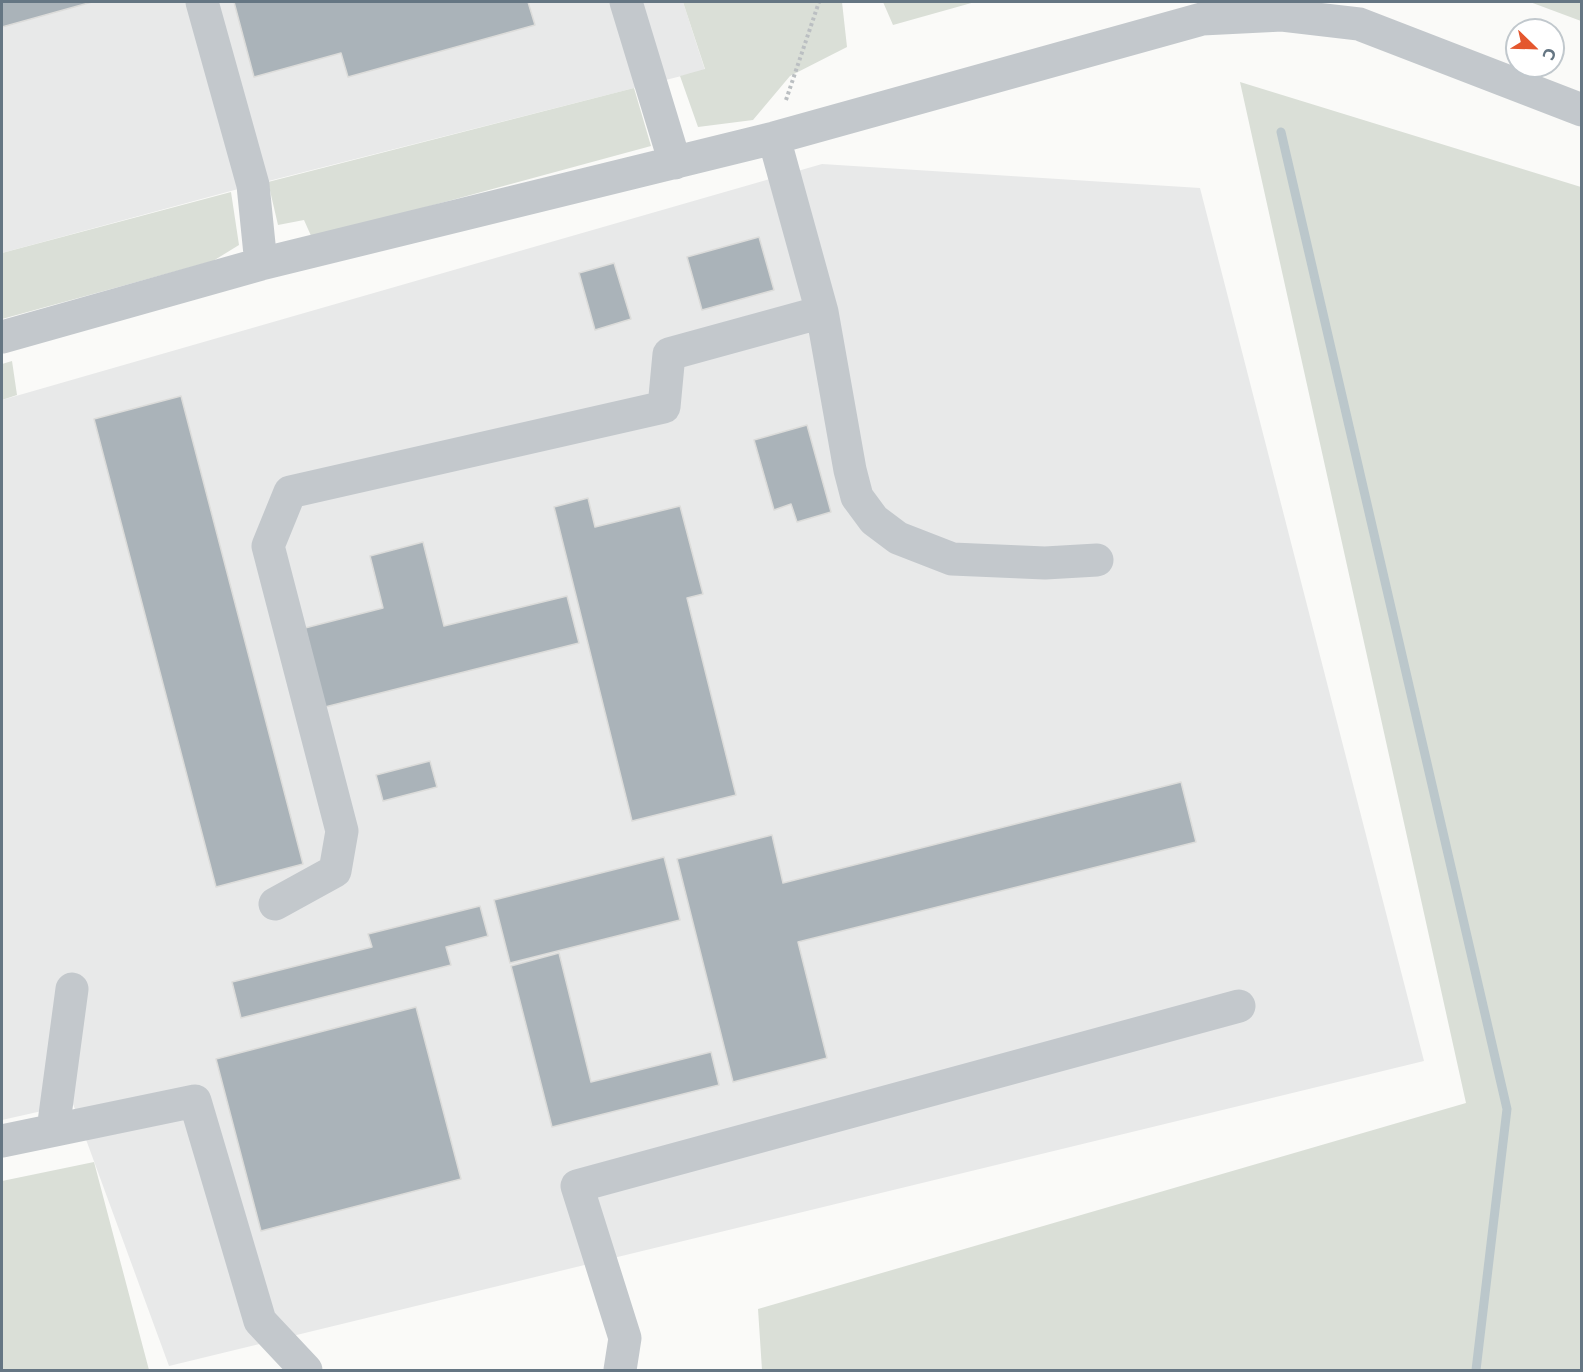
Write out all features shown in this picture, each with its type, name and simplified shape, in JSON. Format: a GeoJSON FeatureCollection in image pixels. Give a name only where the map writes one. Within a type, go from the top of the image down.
{"type":"FeatureCollection","features":[{"type":"Feature","properties":{"kind":"street"},"geometry":{"type":"LineString","coordinates":[[202,2],[253,185],[261,264]]}},
{"type":"Feature","properties":{"kind":"street"},"geometry":{"type":"LineString","coordinates":[[626,2],[675,163]]}},
{"type":"Feature","properties":{"kind":"street"},"geometry":{"type":"LineString","coordinates":[[2,337],[261,264],[774,138],[1202,19],[1282,15],[1359,24],[1581,110]]}},
{"type":"Feature","properties":{"kind":"street"},"geometry":{"type":"LineString","coordinates":[[774,138],[822,312],[850,470],[857,497],[874,520],[898,538],[952,559],[1045,563],[1096,560]]}},
{"type":"Feature","properties":{"kind":"street"},"geometry":{"type":"LineString","coordinates":[[275,904],[335,871],[342,831],[268,546],[290,492],[664,407],[669,354],[822,312]]}},
{"type":"Feature","properties":{"kind":"street"},"geometry":{"type":"LineString","coordinates":[[53,1130],[72,989]]}},
{"type":"Feature","properties":{"kind":"street"},"geometry":{"type":"LineString","coordinates":[[620,1371],[625,1338],[577,1185],[1239,1006]]}},
{"type":"Feature","properties":{"kind":"street"},"geometry":{"type":"LineString","coordinates":[[2,1141],[195,1101],[260,1321],[306,1371]]}},
{"type":"Feature","properties":{"kind":"path"},"geometry":{"type":"LineString","coordinates":[[774,138],[819,2]]}},
{"type":"Feature","properties":{"kind":"shaded area"},"geometry":{"type":"Polygon","coordinates":[[[2,2],[683,2],[705,70],[253,185],[2,253],[2,2]]]}},
{"type":"Feature","properties":{"kind":"shaded area"},"geometry":{"type":"Polygon","coordinates":[[[683,2],[842,2],[847,47],[790,76],[753,120],[698,127],[680,76],[705,69],[683,2]]]}},
{"type":"Feature","properties":{"kind":"shaded area"},"geometry":{"type":"Polygon","coordinates":[[[883,2],[975,2],[893,25],[883,2]]]}},
{"type":"Feature","properties":{"kind":"shaded area"},"geometry":{"type":"Polygon","coordinates":[[[1530,2],[1581,2],[1581,21],[1530,2]]]}},
{"type":"Feature","properties":{"kind":"shaded area"},"geometry":{"type":"Polygon","coordinates":[[[1240,82],[1581,187],[1581,1370],[762,1370],[758,1309],[1466,1103],[1240,82]]]}},
{"type":"Feature","properties":{"kind":"shaded area"},"geometry":{"type":"Polygon","coordinates":[[[634,88],[651,146],[312,238],[304,220],[278,225],[268,182],[634,88]]]}},
{"type":"Feature","properties":{"kind":"shaded area"},"geometry":{"type":"Polygon","coordinates":[[[822,164],[1200,188],[1424,1061],[169,1366],[73,1104],[2,1120],[2,400],[822,164]]]}},
{"type":"Feature","properties":{"kind":"shaded area"},"geometry":{"type":"Polygon","coordinates":[[[231,192],[239,245],[213,261],[2,319],[2,253],[231,192]]]}},
{"type":"Feature","properties":{"kind":"shaded area"},"geometry":{"type":"Polygon","coordinates":[[[12,361],[17,395],[2,400],[2,364],[12,361]]]}},
{"type":"Feature","properties":{"kind":"shaded area"},"geometry":{"type":"Polygon","coordinates":[[[94,1162],[149,1370],[2,1370],[2,1181],[94,1162]]]}},
{"type":"Feature","properties":{"kind":"building"},"geometry":{"type":"Polygon","coordinates":[[[2,2],[92,2],[2,27],[2,2]]]}},
{"type":"Feature","properties":{"kind":"building"},"geometry":{"type":"Polygon","coordinates":[[[234,2],[528,2],[535,25],[348,77],[341,53],[254,77],[234,2]]]}},
{"type":"Feature","properties":{"kind":"building"},"geometry":{"type":"Polygon","coordinates":[[[759,237],[774,290],[702,310],[687,257],[759,237]]]}},
{"type":"Feature","properties":{"kind":"building"},"geometry":{"type":"Polygon","coordinates":[[[614,263],[631,319],[595,330],[579,273],[614,263]]]}},
{"type":"Feature","properties":{"kind":"building"},"geometry":{"type":"Polygon","coordinates":[[[181,396],[303,864],[216,887],[94,419],[181,396]]]}},
{"type":"Feature","properties":{"kind":"building"},"geometry":{"type":"Polygon","coordinates":[[[807,425],[831,512],[797,522],[791,504],[774,510],[754,440],[807,425]]]}},
{"type":"Feature","properties":{"kind":"building"},"geometry":{"type":"Polygon","coordinates":[[[588,498],[595,527],[680,506],[703,594],[687,598],[736,795],[632,821],[554,507],[588,498]]]}},
{"type":"Feature","properties":{"kind":"building"},"geometry":{"type":"Polygon","coordinates":[[[423,542],[444,626],[567,596],[579,643],[325,707],[305,628],[383,608],[370,556],[423,542]]]}},
{"type":"Feature","properties":{"kind":"building"},"geometry":{"type":"Polygon","coordinates":[[[430,761],[437,787],[383,801],[376,775],[430,761]]]}},
{"type":"Feature","properties":{"kind":"building"},"geometry":{"type":"Polygon","coordinates":[[[1181,782],[1196,842],[798,942],[827,1058],[733,1082],[677,859],[772,835],[783,883],[1181,782]]]}},
{"type":"Feature","properties":{"kind":"building"},"geometry":{"type":"Polygon","coordinates":[[[664,857],[680,920],[510,963],[494,900],[664,857]]]}},
{"type":"Feature","properties":{"kind":"building"},"geometry":{"type":"Polygon","coordinates":[[[480,906],[488,936],[446,947],[451,965],[241,1018],[232,982],[372,947],[368,934],[480,906]]]}},
{"type":"Feature","properties":{"kind":"building"},"geometry":{"type":"Polygon","coordinates":[[[559,953],[591,1082],[711,1052],[719,1085],[552,1127],[511,966],[559,953]]]}},
{"type":"Feature","properties":{"kind":"building"},"geometry":{"type":"Polygon","coordinates":[[[416,1007],[461,1179],[261,1231],[216,1059],[416,1007]]]}},
{"type":"Feature","properties":{"kind":"waterway"},"geometry":{"type":"LineString","coordinates":[[1281,132],[1507,1109],[1476,1370]]}}]}
